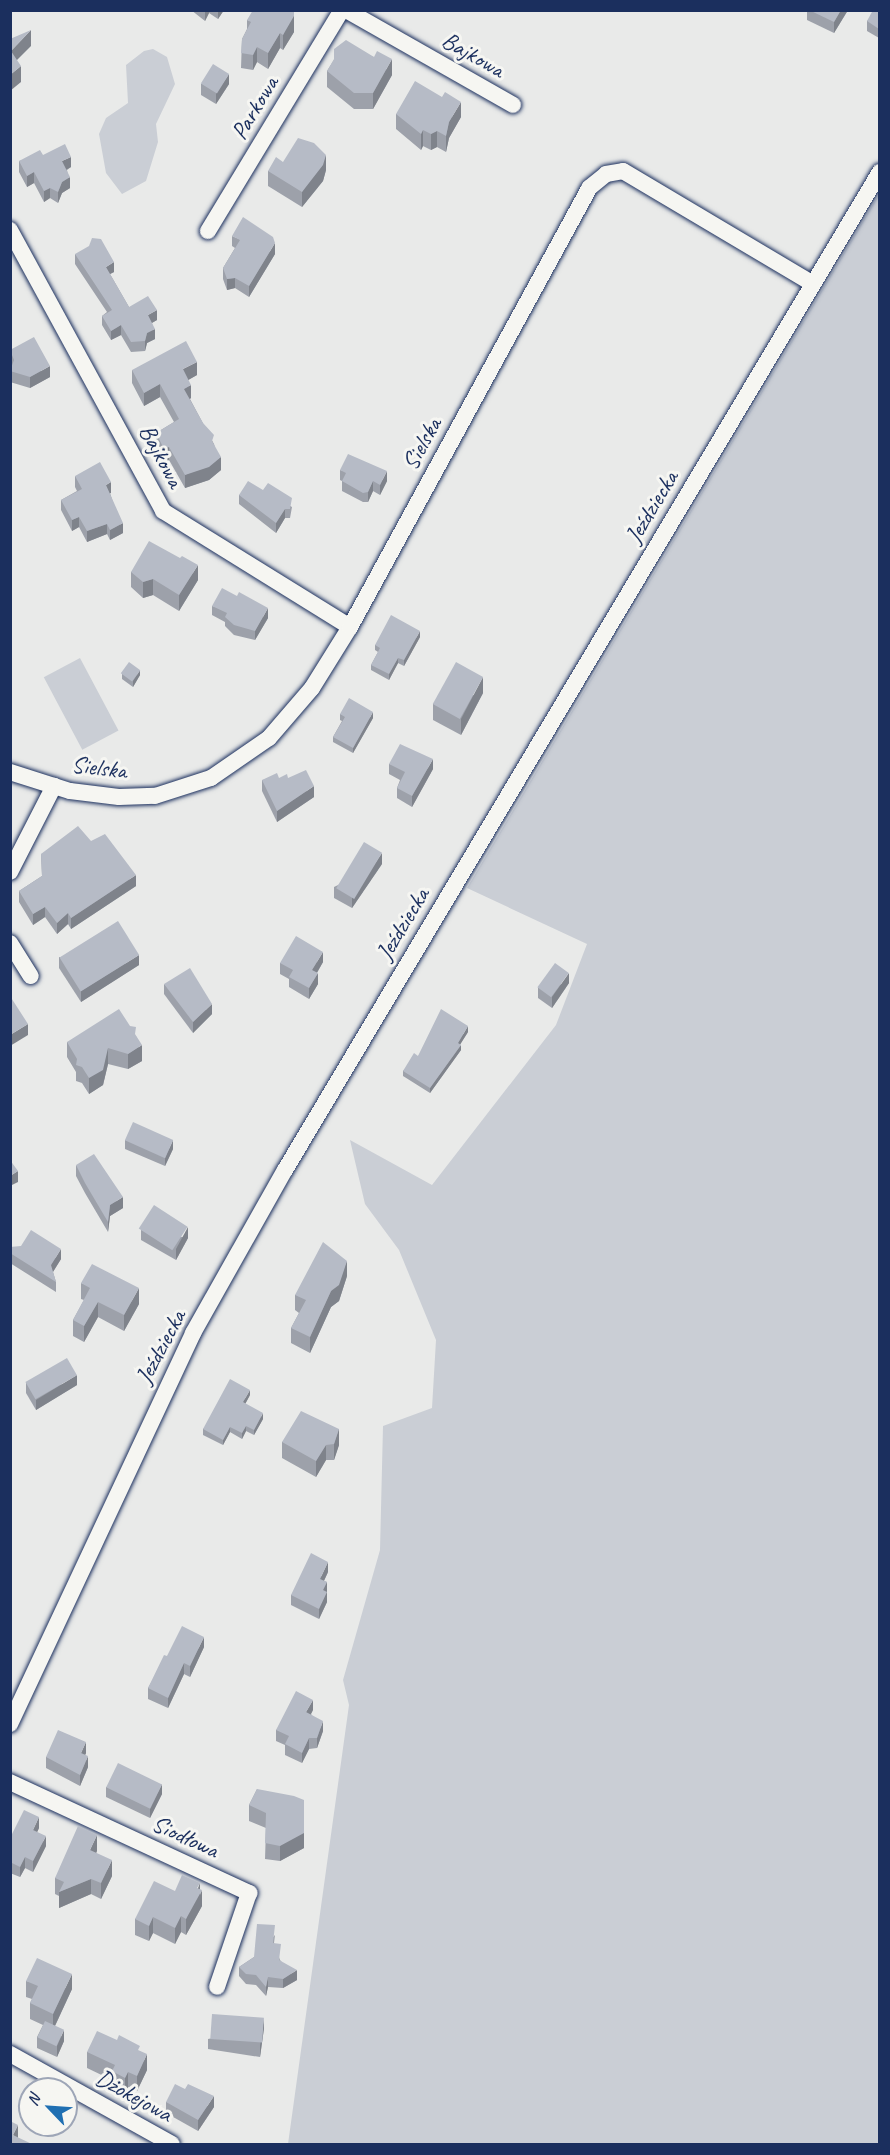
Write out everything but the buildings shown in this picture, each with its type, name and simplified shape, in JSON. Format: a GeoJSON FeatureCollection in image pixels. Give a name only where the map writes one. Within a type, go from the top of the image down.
{"type":"FeatureCollection","features":[{"type":"Feature","properties":{"kind":"street","name":"Bajkowa"},"geometry":{"type":"LineString","coordinates":[[344,10],[513,105]]}},
{"type":"Feature","properties":{"kind":"street","name":"Parkowa"},"geometry":{"type":"LineString","coordinates":[[208,231],[344,10]]}},
{"type":"Feature","properties":{"kind":"street","name":"Sielska"},"geometry":{"type":"LineString","coordinates":[[10,772],[54,786],[119,797],[155,796],[211,778],[269,738],[312,688],[350,627],[589,188],[606,174],[623,171],[813,284]]}},
{"type":"Feature","properties":{"kind":"street","name":"Jeździecka"},"geometry":{"type":"LineString","coordinates":[[10,1724],[193,1333],[285,1170],[879,172]]}},
{"type":"Feature","properties":{"kind":"street","name":"Bajkowa"},"geometry":{"type":"LineString","coordinates":[[10,230],[163,511],[350,627]]}},
{"type":"Feature","properties":{"kind":"street","name":"Sielska"},"geometry":{"type":"LineString","coordinates":[[10,872],[54,786]]}},
{"type":"Feature","properties":{"kind":"street"},"geometry":{"type":"LineString","coordinates":[[10,943],[32,975]]}},
{"type":"Feature","properties":{"kind":"street","name":"Siodłowa"},"geometry":{"type":"LineString","coordinates":[[10,1782],[249,1893],[218,1987]]}},
{"type":"Feature","properties":{"kind":"street","name":"Dżokejowa"},"geometry":{"type":"LineString","coordinates":[[10,2054],[172,2145]]}},
{"type":"Feature","properties":{"kind":"shaded area"},"geometry":{"type":"Polygon","coordinates":[[[153,49],[167,57],[175,84],[156,124],[158,142],[146,181],[122,194],[106,173],[99,134],[106,118],[128,103],[126,65],[144,51],[153,49]]]}},
{"type":"Feature","properties":{"kind":"shaded area"},"geometry":{"type":"Polygon","coordinates":[[[879,194],[879,2144],[288,2144],[349,1705],[343,1680],[380,1550],[383,1426],[432,1408],[436,1340],[399,1250],[365,1204],[350,1140],[432,1185],[556,1025],[587,944],[467,888],[879,194]]]}},
{"type":"Feature","properties":{"kind":"shaded area"},"geometry":{"type":"Polygon","coordinates":[[[80,658],[118,730],[82,750],[44,677],[80,658]]]}}]}
